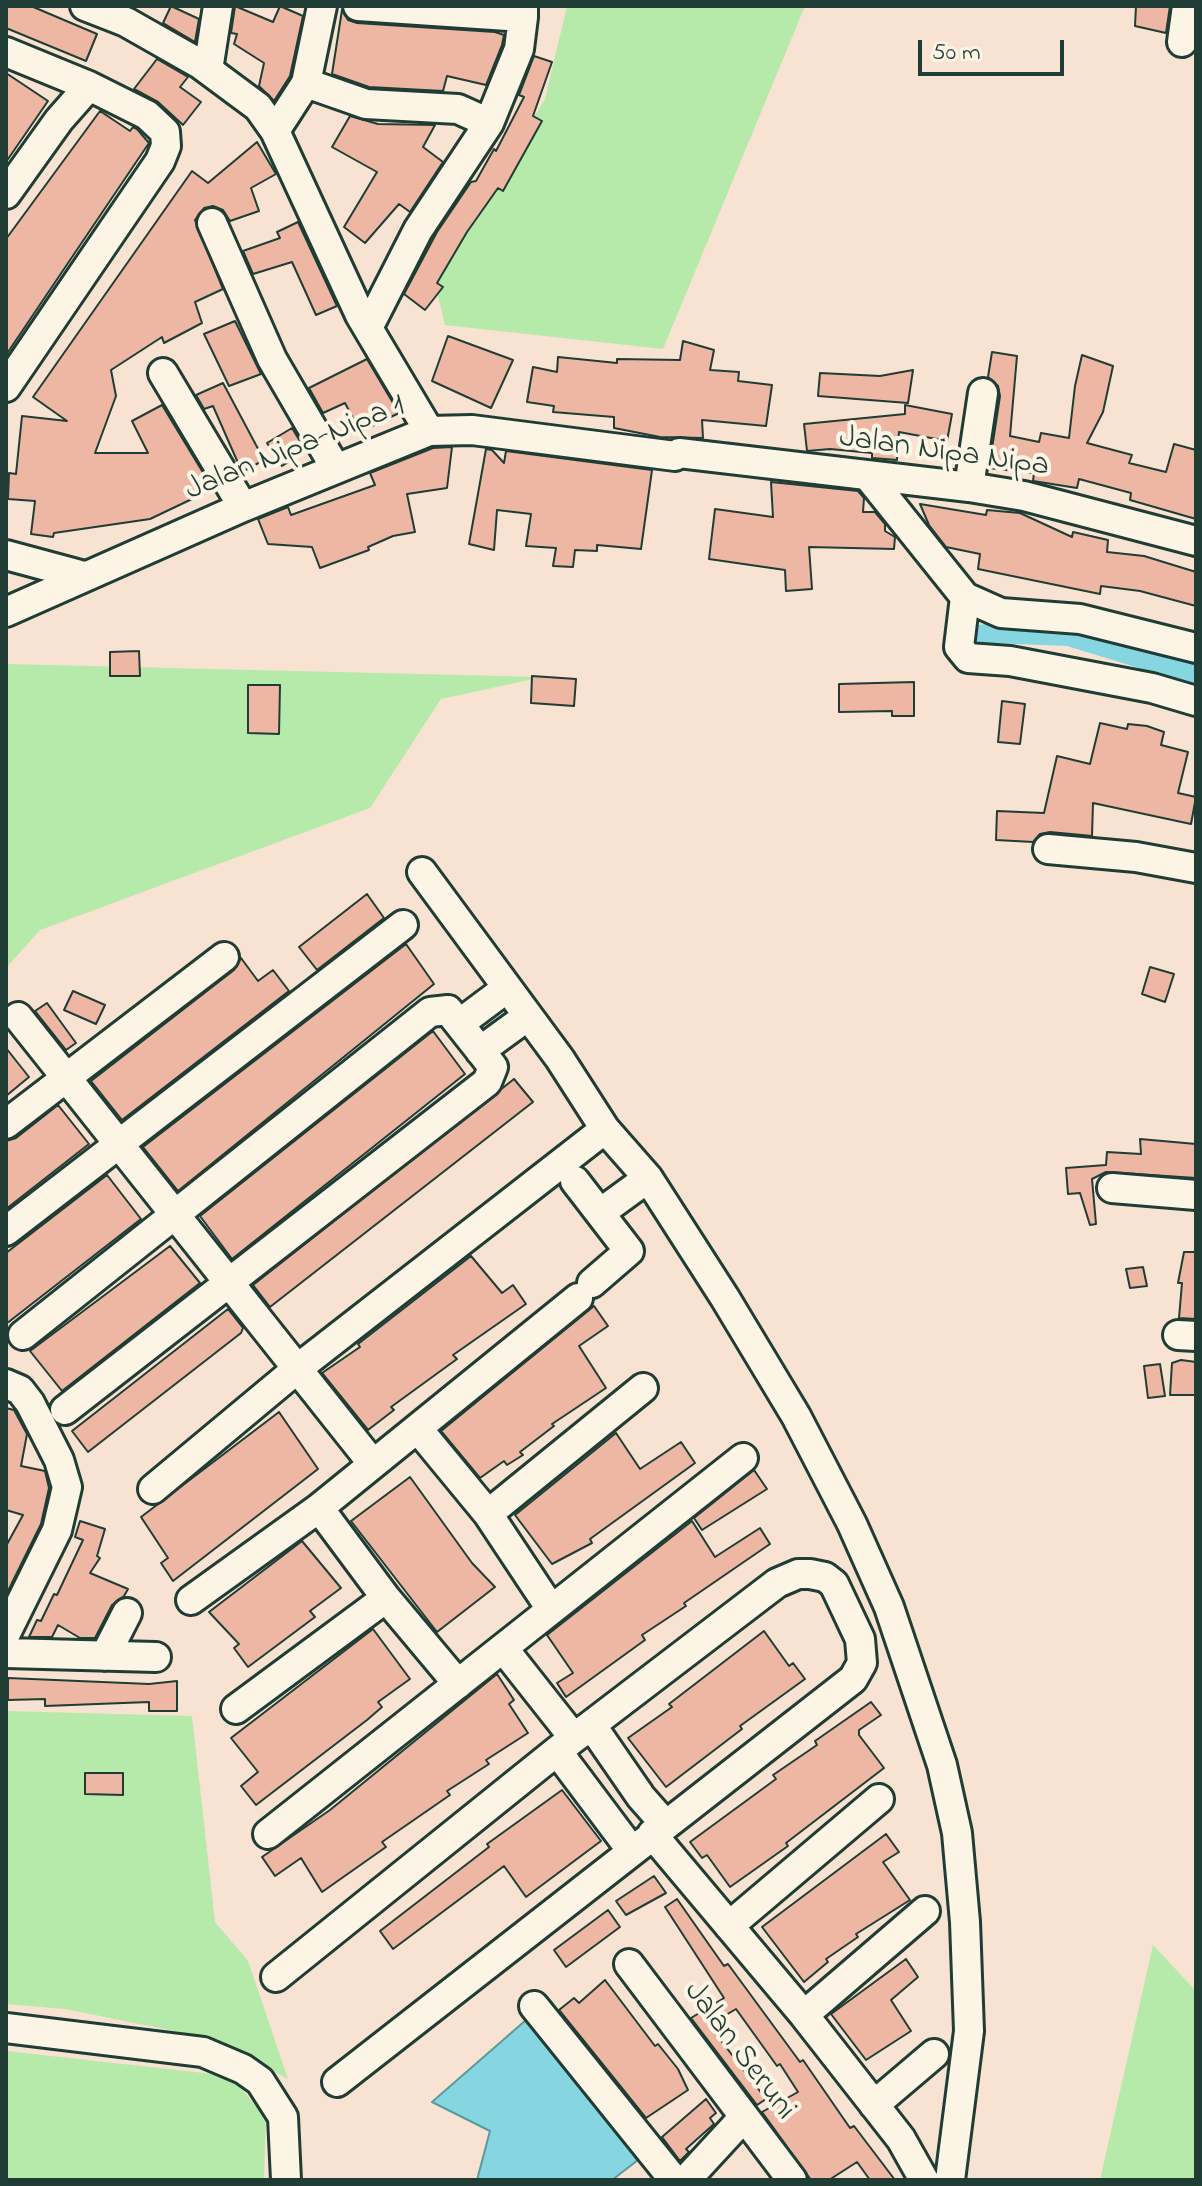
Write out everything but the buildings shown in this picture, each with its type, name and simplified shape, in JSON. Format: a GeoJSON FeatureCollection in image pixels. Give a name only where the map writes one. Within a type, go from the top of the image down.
{"type":"FeatureCollection","features":[{"type":"Feature","properties":{"kind":"street"},"geometry":{"type":"LineString","coordinates":[[85,6],[128,14],[258,107],[275,131],[368,328],[429,431]]}},
{"type":"Feature","properties":{"kind":"street"},"geometry":{"type":"LineString","coordinates":[[208,70],[218,6]]}},
{"type":"Feature","properties":{"kind":"street"},"geometry":{"type":"LineString","coordinates":[[275,131],[306,83],[322,6]]}},
{"type":"Feature","properties":{"kind":"street"},"geometry":{"type":"LineString","coordinates":[[358,6],[523,12],[519,49],[489,123],[418,230],[368,328]]}},
{"type":"Feature","properties":{"kind":"street"},"geometry":{"type":"LineString","coordinates":[[1182,42],[1187,6]]}},
{"type":"Feature","properties":{"kind":"street"},"geometry":{"type":"LineString","coordinates":[[6,52],[89,86],[147,115],[165,132],[166,146],[160,161],[6,384]]}},
{"type":"Feature","properties":{"kind":"street"},"geometry":{"type":"LineString","coordinates":[[306,83],[366,104],[458,109],[489,123]]}},
{"type":"Feature","properties":{"kind":"street"},"geometry":{"type":"LineString","coordinates":[[6,194],[59,120],[89,86]]}},
{"type":"Feature","properties":{"kind":"street"},"geometry":{"type":"LineString","coordinates":[[212,223],[272,359],[336,469]]}},
{"type":"Feature","properties":{"kind":"street"},"geometry":{"type":"LineString","coordinates":[[163,373],[243,507]]}},
{"type":"Feature","properties":{"kind":"street"},"geometry":{"type":"LineString","coordinates":[[969,487],[983,393]]}},
{"type":"Feature","properties":{"kind":"street","name":"Jalan Nipa-Nipa 1"},"geometry":{"type":"LineString","coordinates":[[6,612],[243,507],[429,431],[472,430],[677,455]]}},
{"type":"Feature","properties":{"kind":"street","name":"Jalan Nipa Nipa"},"geometry":{"type":"LineString","coordinates":[[677,455],[969,487],[1051,503],[1196,541]]}},
{"type":"Feature","properties":{"kind":"street"},"geometry":{"type":"LineString","coordinates":[[868,476],[962,623],[968,658],[1042,667],[1152,688],[1196,701]]}},
{"type":"Feature","properties":{"kind":"street"},"geometry":{"type":"LineString","coordinates":[[6,555],[84,576]]}},
{"type":"Feature","properties":{"kind":"street"},"geometry":{"type":"LineString","coordinates":[[962,623],[1001,613],[1080,619],[1196,648]]}},
{"type":"Feature","properties":{"kind":"street"},"geometry":{"type":"LineString","coordinates":[[1048,849],[1136,857],[1196,868]]}},
{"type":"Feature","properties":{"kind":"street"},"geometry":{"type":"LineString","coordinates":[[422,872],[528,1016],[605,1129],[648,1178],[796,1416],[878,1583],[942,1765],[957,1833],[969,2031],[950,2180]]}},
{"type":"Feature","properties":{"kind":"street"},"geometry":{"type":"LineString","coordinates":[[6,1231],[403,925]]}},
{"type":"Feature","properties":{"kind":"street"},"geometry":{"type":"LineString","coordinates":[[6,1124],[224,957]]}},
{"type":"Feature","properties":{"kind":"street"},"geometry":{"type":"LineString","coordinates":[[459,1024],[507,988]]}},
{"type":"Feature","properties":{"kind":"street"},"geometry":{"type":"LineString","coordinates":[[23,1335],[430,1012],[448,1010],[493,1067],[487,1082],[65,1410]]}},
{"type":"Feature","properties":{"kind":"street"},"geometry":{"type":"LineString","coordinates":[[480,1051],[528,1016]]}},
{"type":"Feature","properties":{"kind":"street"},"geometry":{"type":"LineString","coordinates":[[18,1017],[373,1464]]}},
{"type":"Feature","properties":{"kind":"street"},"geometry":{"type":"LineString","coordinates":[[153,1489],[297,1369],[605,1129]]}},
{"type":"Feature","properties":{"kind":"street"},"geometry":{"type":"LineString","coordinates":[[600,1213],[648,1178]]}},
{"type":"Feature","properties":{"kind":"street"},"geometry":{"type":"LineString","coordinates":[[191,1600],[319,1508],[629,1251],[575,1181]]}},
{"type":"Feature","properties":{"kind":"street"},"geometry":{"type":"LineString","coordinates":[[1112,1188],[1196,1195]]}},
{"type":"Feature","properties":{"kind":"street"},"geometry":{"type":"LineString","coordinates":[[6,1384],[20,1390],[30,1403],[59,1460],[67,1487],[57,1530],[6,1633]]}},
{"type":"Feature","properties":{"kind":"street"},"geometry":{"type":"LineString","coordinates":[[488,1514],[643,1388]]}},
{"type":"Feature","properties":{"kind":"street"},"geometry":{"type":"LineString","coordinates":[[418,1429],[488,1514],[551,1609]]}},
{"type":"Feature","properties":{"kind":"street"},"geometry":{"type":"LineString","coordinates":[[268,1834],[743,1458]]}},
{"type":"Feature","properties":{"kind":"street"},"geometry":{"type":"LineString","coordinates":[[319,1508],[386,1598],[458,1684]]}},
{"type":"Feature","properties":{"kind":"street"},"geometry":{"type":"LineString","coordinates":[[276,1977],[574,1738],[777,1583],[798,1574],[825,1577],[845,1605],[862,1653],[859,1670],[853,1679],[337,2082]]}},
{"type":"Feature","properties":{"kind":"street"},"geometry":{"type":"LineString","coordinates":[[845,1605],[878,1583]]}},
{"type":"Feature","properties":{"kind":"street"},"geometry":{"type":"LineString","coordinates":[[236,1709],[386,1598]]}},
{"type":"Feature","properties":{"kind":"street"},"geometry":{"type":"LineString","coordinates":[[105,1656],[127,1613]]}},
{"type":"Feature","properties":{"kind":"street"},"geometry":{"type":"LineString","coordinates":[[503,1648],[649,1836],[804,2015],[910,2150],[924,2180]]}},
{"type":"Feature","properties":{"kind":"street"},"geometry":{"type":"LineString","coordinates":[[6,1653],[156,1657]]}},
{"type":"Feature","properties":{"kind":"street"},"geometry":{"type":"LineString","coordinates":[[574,1738],[641,1797],[649,1836]]}},
{"type":"Feature","properties":{"kind":"street"},"geometry":{"type":"LineString","coordinates":[[729,1926],[879,1799]]}},
{"type":"Feature","properties":{"kind":"street"},"geometry":{"type":"LineString","coordinates":[[804,2015],[925,1911]]}},
{"type":"Feature","properties":{"kind":"street","name":"Jalan Seruni"},"geometry":{"type":"LineString","coordinates":[[629,1964],[792,2180]]}},
{"type":"Feature","properties":{"kind":"street"},"geometry":{"type":"LineString","coordinates":[[534,2006],[674,2180]]}},
{"type":"Feature","properties":{"kind":"street"},"geometry":{"type":"LineString","coordinates":[[6,2028],[203,2052],[243,2069],[260,2081],[283,2117],[286,2180]]}},
{"type":"Feature","properties":{"kind":"street"},"geometry":{"type":"LineString","coordinates":[[874,2105],[934,2054]]}},
{"type":"Feature","properties":{"kind":"street"},"geometry":{"type":"LineString","coordinates":[[686,2180],[744,2117]]}},
{"type":"Feature","properties":{"kind":"green space"},"geometry":{"type":"Polygon","coordinates":[[[567,6],[805,6],[663,349],[445,325],[434,280],[545,99],[567,6]]]}},
{"type":"Feature","properties":{"kind":"green space"},"geometry":{"type":"Polygon","coordinates":[[[6,664],[543,677],[441,699],[370,808],[40,930],[6,968],[6,664]]]}},
{"type":"Feature","properties":{"kind":"green space"},"geometry":{"type":"Polygon","coordinates":[[[6,1711],[192,1716],[215,1922],[248,1961],[288,2079],[214,2039],[65,2009],[6,2004],[6,1711]]]}},
{"type":"Feature","properties":{"kind":"green space"},"geometry":{"type":"Polygon","coordinates":[[[1153,1945],[1196,1991],[1196,2180],[1100,2180],[1153,1945]]]}},
{"type":"Feature","properties":{"kind":"green space"},"geometry":{"type":"Polygon","coordinates":[[[6,2051],[231,2076],[266,2118],[264,2180],[6,2180],[6,2051]]]}},
{"type":"Feature","properties":{"kind":"water"},"geometry":{"type":"Polygon","coordinates":[[[526,2020],[638,2160],[612,2180],[477,2180],[490,2131],[432,2102],[526,2020]]]}},
{"type":"Feature","properties":{"kind":"waterway"},"geometry":{"type":"LineString","coordinates":[[973,636],[991,633],[1068,636],[1196,675]]}}]}
